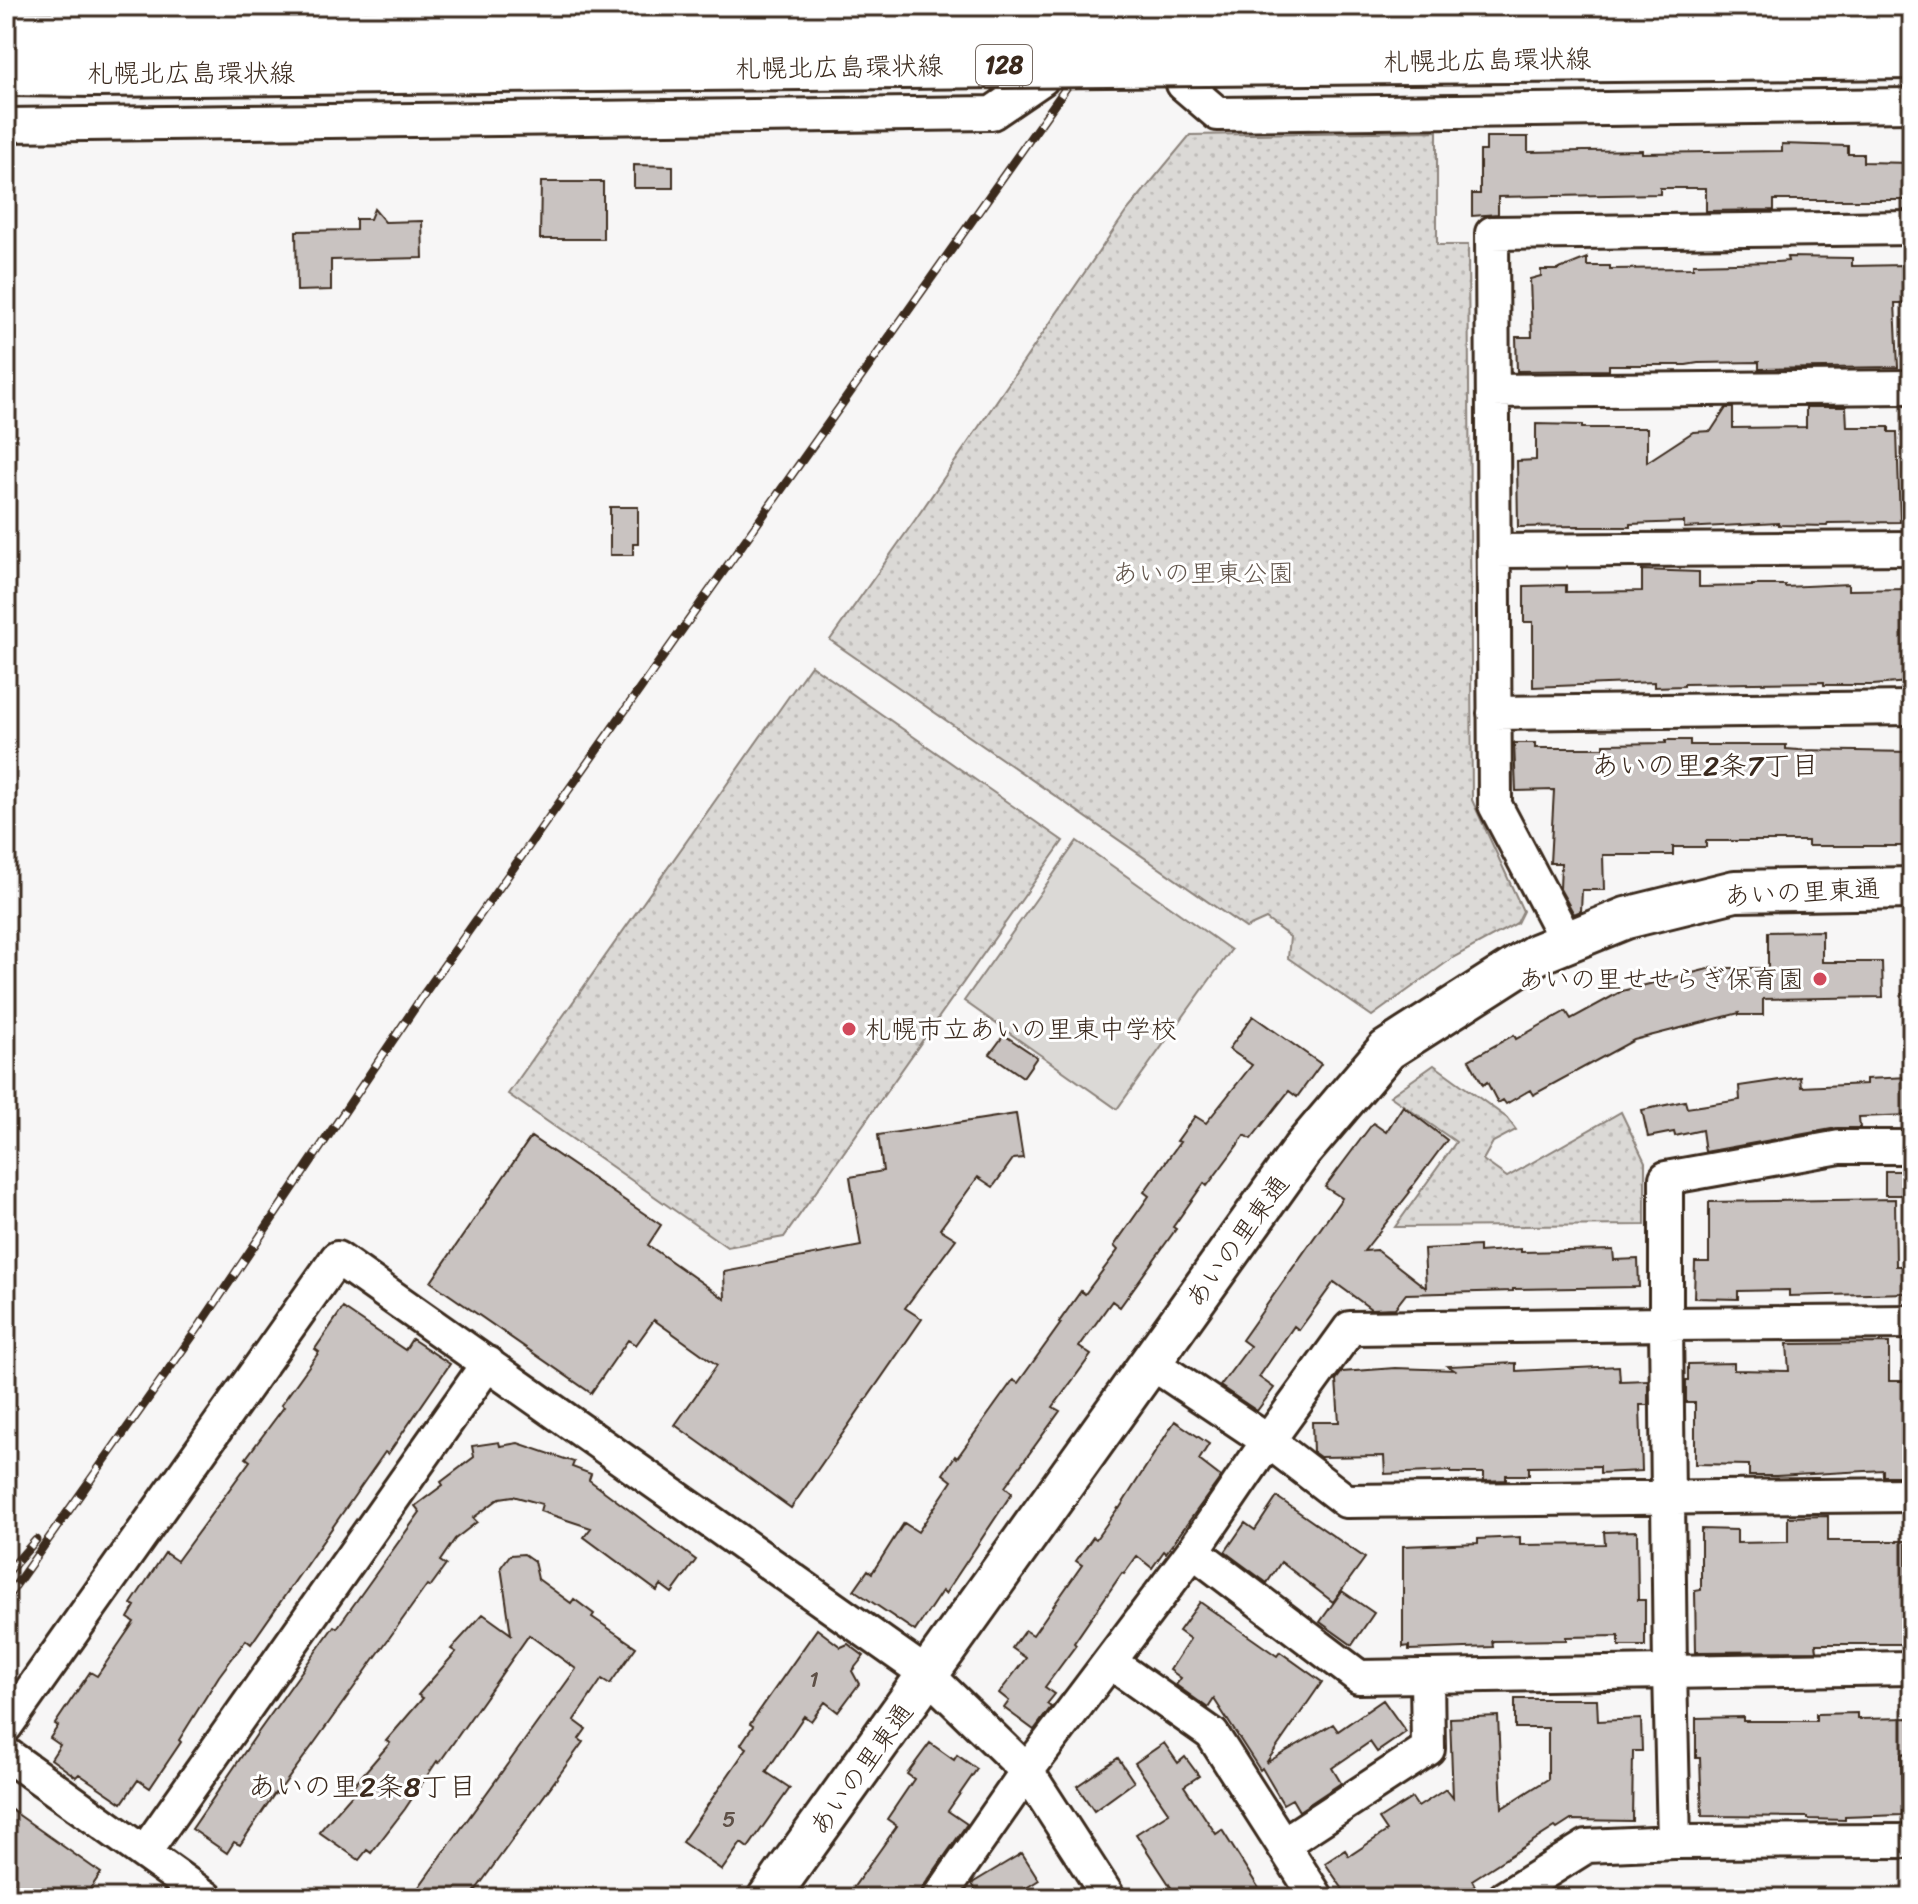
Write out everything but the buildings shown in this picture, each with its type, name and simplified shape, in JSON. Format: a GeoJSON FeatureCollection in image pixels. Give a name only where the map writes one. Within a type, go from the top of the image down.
{"type":"FeatureCollection","features":[{"type":"Feature","properties":{"kind":"main road","name":"札幌北広島環状線"},"geometry":{"type":"LineString","coordinates":[[6,73],[95,54],[1912,16]]}},
{"type":"Feature","properties":{"kind":"main road","name":"札幌北広島環状線"},"geometry":{"type":"LineString","coordinates":[[6,33],[95,54],[1912,56]]}},
{"type":"Feature","properties":{"kind":"street"},"geometry":{"type":"LineString","coordinates":[[718,6],[721,116]]}},
{"type":"Feature","properties":{"kind":"street"},"geometry":{"type":"LineString","coordinates":[[6,125],[992,113],[1042,79],[1041,9],[1038,6]]}},
{"type":"Feature","properties":{"kind":"street"},"geometry":{"type":"LineString","coordinates":[[1190,6],[1180,15],[1183,84],[1218,114],[1912,105]]}},
{"type":"Feature","properties":{"kind":"street"},"geometry":{"type":"LineString","coordinates":[[1567,942],[1495,805],[1492,233],[1912,228]]}},
{"type":"Feature","properties":{"kind":"street"},"geometry":{"type":"LineString","coordinates":[[1493,391],[1912,387]]}},
{"type":"Feature","properties":{"kind":"street"},"geometry":{"type":"LineString","coordinates":[[1494,551],[1912,548]]}},
{"type":"Feature","properties":{"kind":"street"},"geometry":{"type":"LineString","coordinates":[[1494,713],[1912,708]]}},
{"type":"Feature","properties":{"kind":"street","name":"あいの里東通"},"geometry":{"type":"LineString","coordinates":[[768,1898],[1302,1150],[1387,1050],[1537,954],[1626,918],[1735,891],[1912,888]]}},
{"type":"Feature","properties":{"kind":"street"},"geometry":{"type":"LineString","coordinates":[[1674,1842],[1666,1178],[1840,1147],[1912,1147]]}},
{"type":"Feature","properties":{"kind":"street"},"geometry":{"type":"LineString","coordinates":[[6,1726],[337,1258],[928,1675],[1027,1771],[1109,1898]]}},
{"type":"Feature","properties":{"kind":"street"},"geometry":{"type":"LineString","coordinates":[[939,1898],[1027,1771],[1193,1551],[1350,1328],[1912,1322]]}},
{"type":"Feature","properties":{"kind":"street"},"geometry":{"type":"LineString","coordinates":[[1150,1362],[1268,1441],[1346,1501],[1912,1495]]}},
{"type":"Feature","properties":{"kind":"street"},"geometry":{"type":"LineString","coordinates":[[144,1853],[488,1363]]}},
{"type":"Feature","properties":{"kind":"street"},"geometry":{"type":"LineString","coordinates":[[1193,1551],[1359,1677],[1912,1668]]}},
{"type":"Feature","properties":{"kind":"street"},"geometry":{"type":"LineString","coordinates":[[1110,1662],[1212,1734],[1317,1898]]}},
{"type":"Feature","properties":{"kind":"street"},"geometry":{"type":"LineString","coordinates":[[1283,1844],[1428,1749],[1427,1676]]}},
{"type":"Feature","properties":{"kind":"street"},"geometry":{"type":"LineString","coordinates":[[6,1754],[207,1898]]}},
{"type":"Feature","properties":{"kind":"street"},"geometry":{"type":"LineString","coordinates":[[1504,1898],[1587,1846],[1674,1842],[1912,1841]]}},
{"type":"Feature","properties":{"kind":"green space","name":"あいの里東公園"},"geometry":{"type":"Polygon","coordinates":[[[1437,131],[1437,245],[1468,245],[1472,800],[1523,911],[1517,923],[1454,957],[1372,1016],[1288,958],[1290,937],[1266,919],[1246,928],[830,640],[1126,212],[1190,135],[1437,131]]]}},
{"type":"Feature","properties":{"kind":"green space"},"geometry":{"type":"Polygon","coordinates":[[[811,665],[1063,841],[784,1237],[727,1247],[508,1094],[811,665]]]}},
{"type":"Feature","properties":{"kind":"green space"},"geometry":{"type":"Polygon","coordinates":[[[1077,841],[1231,950],[1117,1109],[964,1001],[1077,841]]]}},
{"type":"Feature","properties":{"kind":"green space"},"geometry":{"type":"Polygon","coordinates":[[[1434,1065],[1507,1118],[1516,1130],[1493,1142],[1483,1160],[1507,1177],[1621,1112],[1645,1162],[1645,1225],[1395,1227],[1456,1142],[1390,1096],[1434,1065]]]}},
{"type":"Feature","properties":{"kind":"railway"},"geometry":{"type":"LineString","coordinates":[[6,1599],[201,1324],[426,991],[1124,6]]}},
{"type":"Feature","properties":{"kind":"railway"},"geometry":{"type":"LineString","coordinates":[[6,1574],[36,1540]]}},
{"type":"Feature","properties":{"kind":"place","name":"あいの里せせらぎ保育園"},"geometry":{"type":"Point","coordinates":[1820,979]}},
{"type":"Feature","properties":{"kind":"place","name":"札幌市立あいの里東中学校"},"geometry":{"type":"Point","coordinates":[849,1029]}},
{"type":"Feature","properties":{"kind":"district","name":"あいの里2条7丁目"},"geometry":{"type":"Point","coordinates":[1705,765]}},
{"type":"Feature","properties":{"kind":"district","name":"あいの里2条8丁目"},"geometry":{"type":"Point","coordinates":[362,1786]}}]}
